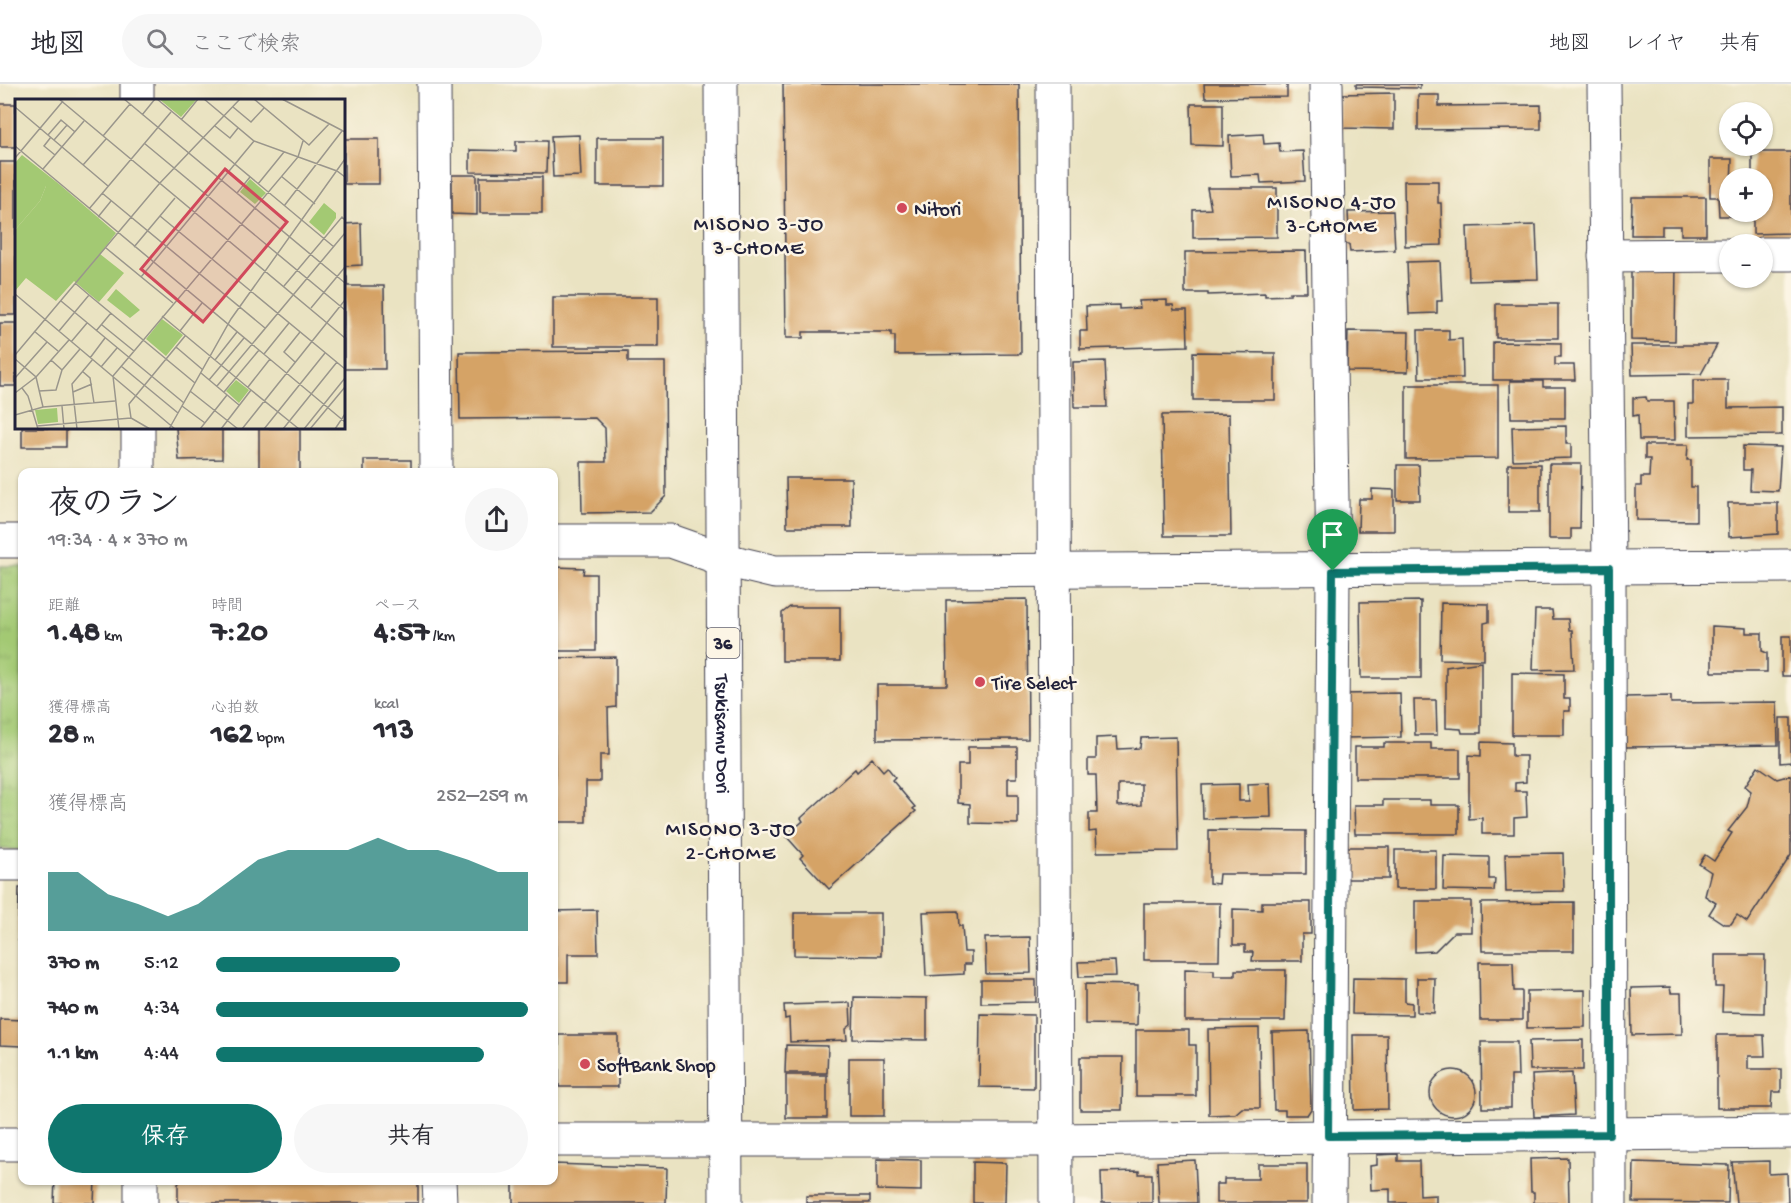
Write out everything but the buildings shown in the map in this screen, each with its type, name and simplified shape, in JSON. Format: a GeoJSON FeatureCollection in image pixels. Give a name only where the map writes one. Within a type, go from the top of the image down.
{"type":"FeatureCollection","features":[{"type":"Feature","properties":{"kind":"main road"},"geometry":{"type":"LineString","coordinates":[[434,84],[436,468]]}},
{"type":"Feature","properties":{"kind":"main road","name":"Tsukisamu Dori"},"geometry":{"type":"LineString","coordinates":[[721,84],[726,1203]]}},
{"type":"Feature","properties":{"kind":"main road"},"geometry":{"type":"LineString","coordinates":[[1053,84],[1056,1203]]}},
{"type":"Feature","properties":{"kind":"main road"},"geometry":{"type":"LineString","coordinates":[[1326,84],[1333,571],[1329,1203]]}},
{"type":"Feature","properties":{"kind":"main road"},"geometry":{"type":"LineString","coordinates":[[1604,84],[1609,568],[1610,1203]]}},
{"type":"Feature","properties":{"kind":"main road"},"geometry":{"type":"LineString","coordinates":[[1773,254],[1791,254]]}},
{"type":"Feature","properties":{"kind":"main road"},"geometry":{"type":"LineString","coordinates":[[1605,256],[1719,255]]}},
{"type":"Feature","properties":{"kind":"main road"},"geometry":{"type":"LineString","coordinates":[[138,429],[138,468]]}},
{"type":"Feature","properties":{"kind":"main road"},"geometry":{"type":"LineString","coordinates":[[0,541],[18,541]]}},
{"type":"Feature","properties":{"kind":"main road"},"geometry":{"type":"LineString","coordinates":[[558,541],[671,541],[724,560],[775,572],[1333,571],[1791,566]]}},
{"type":"Feature","properties":{"kind":"main road"},"geometry":{"type":"LineString","coordinates":[[0,864],[18,864]]}},
{"type":"Feature","properties":{"kind":"main road"},"geometry":{"type":"LineString","coordinates":[[558,1140],[1055,1140],[1791,1132]]}},
{"type":"Feature","properties":{"kind":"main road"},"geometry":{"type":"LineString","coordinates":[[0,1144],[18,1144]]}},
{"type":"Feature","properties":{"kind":"main road"},"geometry":{"type":"LineString","coordinates":[[141,1185],[141,1203]]}},
{"type":"Feature","properties":{"kind":"main road"},"geometry":{"type":"LineString","coordinates":[[439,1185],[440,1203]]}},
{"type":"Feature","properties":{"kind":"green space"},"geometry":{"type":"Polygon","coordinates":[[[0,566],[18,566],[18,850],[0,849],[0,566]]]}},
{"type":"Feature","properties":{"kind":"place","name":"Nitori"},"geometry":{"type":"Point","coordinates":[902,208]}},
{"type":"Feature","properties":{"kind":"place","name":"Tire Select"},"geometry":{"type":"Point","coordinates":[980,682]}},
{"type":"Feature","properties":{"kind":"place","name":"SoftBank Shop"},"geometry":{"type":"Point","coordinates":[585,1064]}},
{"type":"Feature","properties":{"kind":"district","name":"MISONO 4-JO 3-CHOME"},"geometry":{"type":"Point","coordinates":[1332,213]}},
{"type":"Feature","properties":{"kind":"district","name":"MISONO 3-JO 3-CHOME"},"geometry":{"type":"Point","coordinates":[759,235]}},
{"type":"Feature","properties":{"kind":"district","name":"MISONO 3-JO 2-CHOME"},"geometry":{"type":"Point","coordinates":[731,840]}},
{"type":"Feature","properties":{"kind":"route"},"geometry":{"type":"LineString","coordinates":[[1609,568],[1609,1134],[1328,1136],[1333,571],[1609,568]]}}]}
